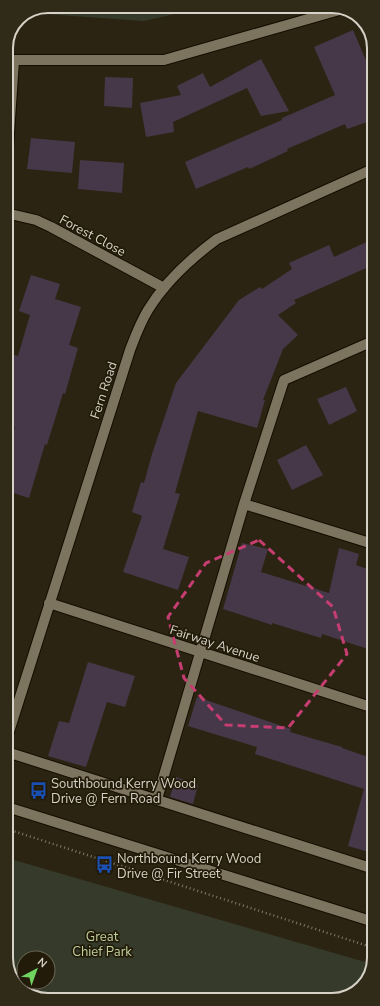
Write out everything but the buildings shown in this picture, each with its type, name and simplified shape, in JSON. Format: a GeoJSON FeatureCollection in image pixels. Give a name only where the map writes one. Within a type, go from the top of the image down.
{"type":"FeatureCollection","features":[{"type":"Feature","properties":{"kind":"street"},"geometry":{"type":"LineString","coordinates":[[13,60],[164,60],[332,13]]}},
{"type":"Feature","properties":{"kind":"street","name":"Fern Road"},"geometry":{"type":"LineString","coordinates":[[13,719],[130,350],[138,329],[148,310],[164,288],[189,262],[218,240],[367,172]]}},
{"type":"Feature","properties":{"kind":"street","name":"Forest Close"},"geometry":{"type":"LineString","coordinates":[[13,214],[30,218],[51,227],[164,288]]}},
{"type":"Feature","properties":{"kind":"street"},"geometry":{"type":"LineString","coordinates":[[157,799],[244,504],[284,380],[367,344]]}},
{"type":"Feature","properties":{"kind":"street"},"geometry":{"type":"LineString","coordinates":[[244,504],[367,542]]}},
{"type":"Feature","properties":{"kind":"street","name":"Fairway Avenue"},"geometry":{"type":"LineString","coordinates":[[49,603],[367,706]]}},
{"type":"Feature","properties":{"kind":"street"},"geometry":{"type":"LineString","coordinates":[[13,754],[367,867]]}},
{"type":"Feature","properties":{"kind":"street"},"geometry":{"type":"LineString","coordinates":[[13,808],[367,920]]}},
{"type":"Feature","properties":{"kind":"path"},"geometry":{"type":"LineString","coordinates":[[13,831],[367,946]]}},
{"type":"Feature","properties":{"kind":"highlighted area"},"geometry":{"type":"Polygon","coordinates":[[[259,540],[333,607],[347,654],[288,728],[226,725],[184,678],[168,617],[206,563],[259,540]]]}},
{"type":"Feature","properties":{"kind":"green space"},"geometry":{"type":"Polygon","coordinates":[[[179,13],[144,21],[42,14],[179,13]]]}},
{"type":"Feature","properties":{"kind":"green space","name":"Great Chief Park"},"geometry":{"type":"Polygon","coordinates":[[[13,860],[367,963],[357,983],[341,992],[336,993],[46,993],[35,990],[56,990],[56,950],[16,950],[16,971],[13,958],[13,860]]]}},
{"type":"Feature","properties":{"kind":"place","name":"Southbound Kerry Wood Drive @ Fern Road"},"geometry":{"type":"Point","coordinates":[38,790]}},
{"type":"Feature","properties":{"kind":"place","name":"Northbound Kerry Wood Drive @ Fir Street"},"geometry":{"type":"Point","coordinates":[104,865]}}]}
